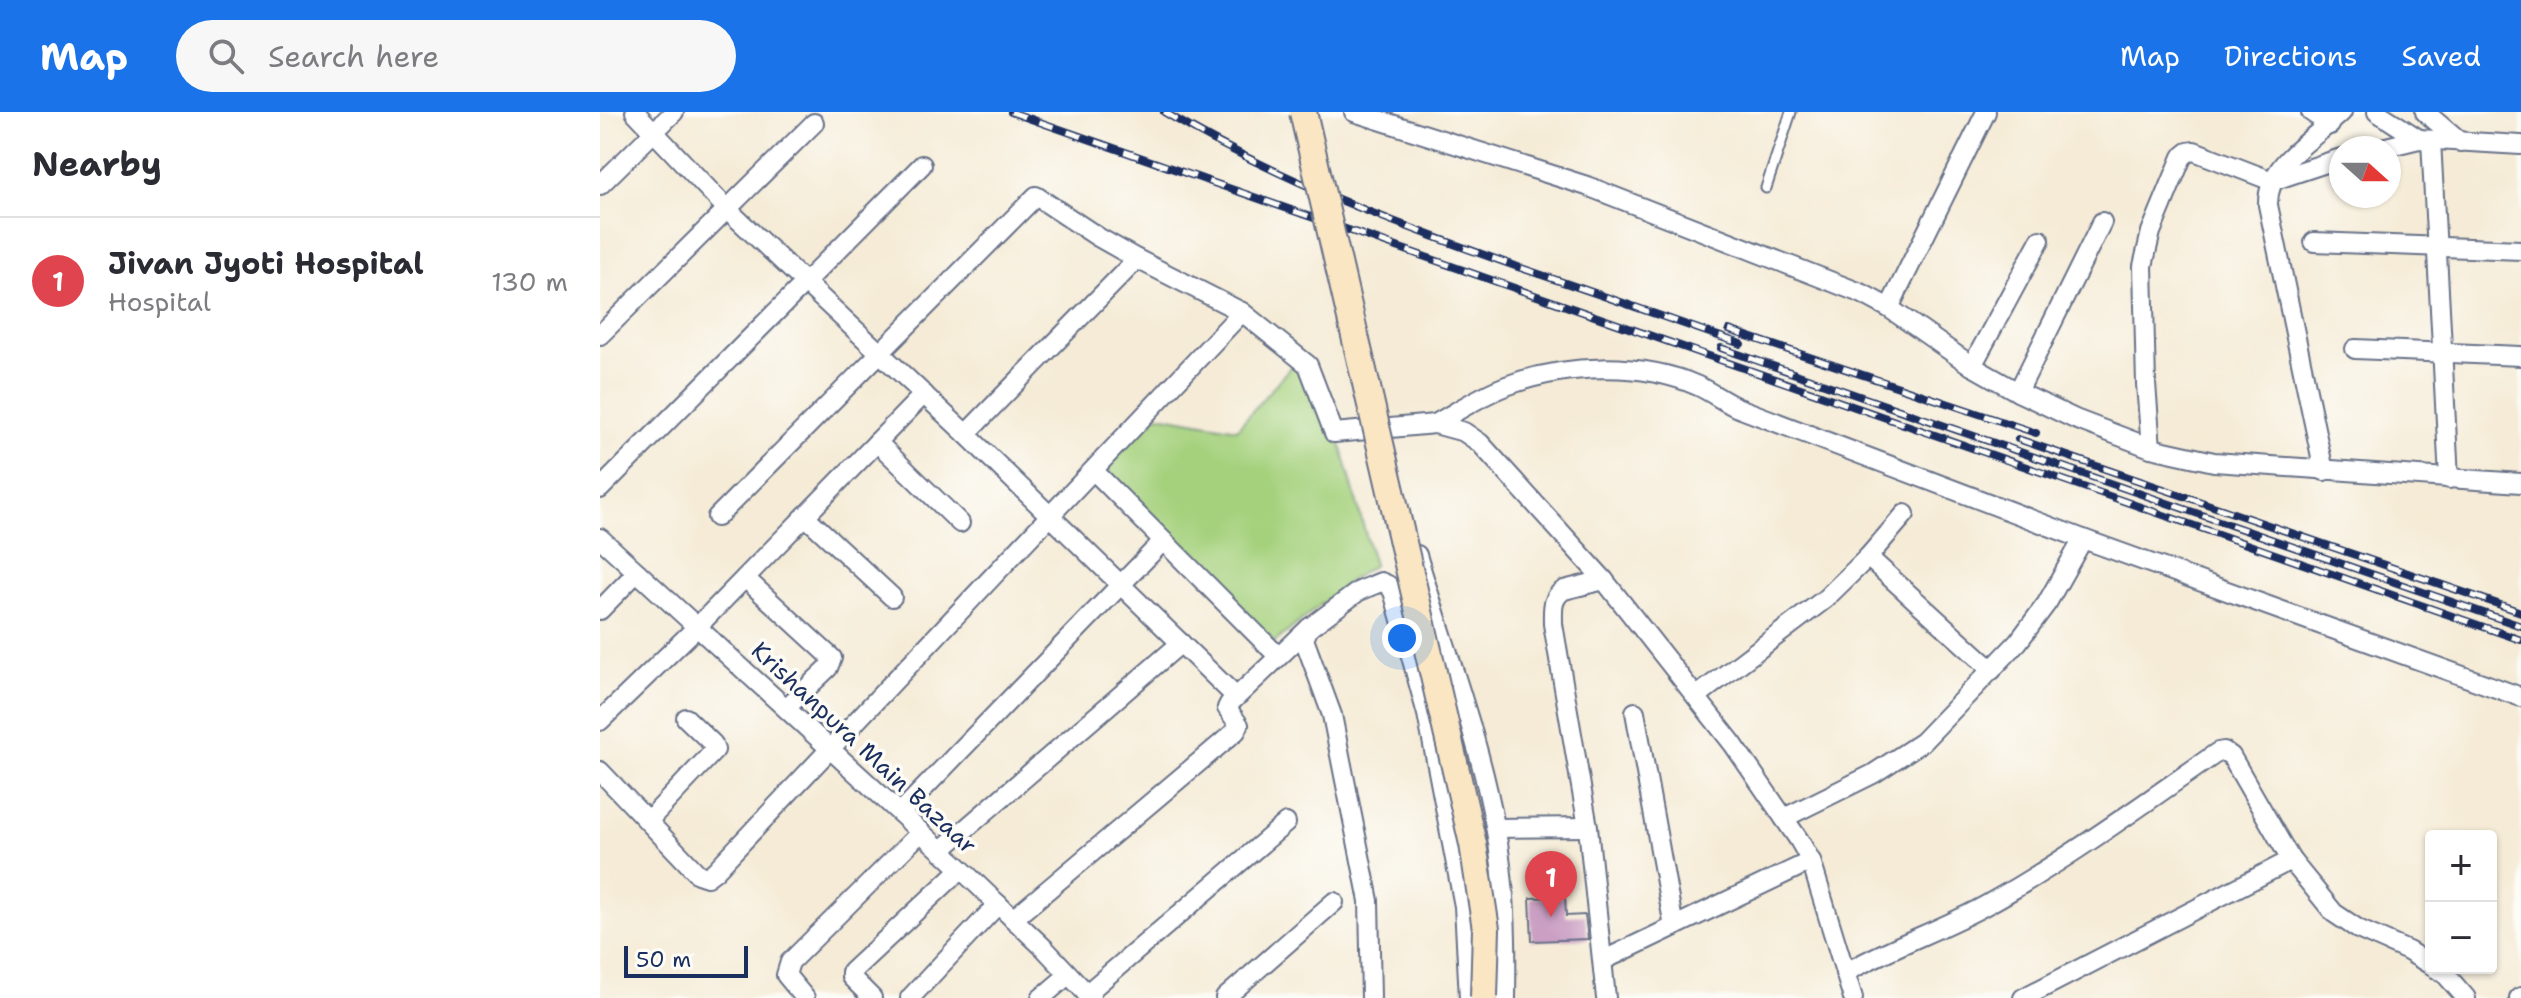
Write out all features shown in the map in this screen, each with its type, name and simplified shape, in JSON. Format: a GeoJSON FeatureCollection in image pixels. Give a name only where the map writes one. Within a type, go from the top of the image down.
{"type":"FeatureCollection","features":[{"type":"Feature","properties":{"kind":"main road"},"geometry":{"type":"LineString","coordinates":[[1303,112],[1473,844],[1486,929],[1486,998]]}},
{"type":"Feature","properties":{"kind":"street"},"geometry":{"type":"LineString","coordinates":[[635,112],[728,210],[881,352],[1235,696]]}},
{"type":"Feature","properties":{"kind":"street"},"geometry":{"type":"LineString","coordinates":[[600,185],[674,112]]}},
{"type":"Feature","properties":{"kind":"street"},"geometry":{"type":"LineString","coordinates":[[1354,112],[1587,186],[1863,294],[1889,308],[1972,366],[2018,392],[2075,419],[2151,448],[2214,462],[2521,483]]}},
{"type":"Feature","properties":{"kind":"street"},"geometry":{"type":"LineString","coordinates":[[1889,308],[1986,112]]}},
{"type":"Feature","properties":{"kind":"street"},"geometry":{"type":"LineString","coordinates":[[2311,112],[2336,118]]}},
{"type":"Feature","properties":{"kind":"street"},"geometry":{"type":"LineString","coordinates":[[2377,112],[2425,139]]}},
{"type":"Feature","properties":{"kind":"street"},"geometry":{"type":"LineString","coordinates":[[2425,112],[2460,142]]}},
{"type":"Feature","properties":{"kind":"street"},"geometry":{"type":"LineString","coordinates":[[2324,471],[2268,194],[2280,167],[2336,118]]}},
{"type":"Feature","properties":{"kind":"street"},"geometry":{"type":"LineString","coordinates":[[600,335],[814,123]]}},
{"type":"Feature","properties":{"kind":"street"},"geometry":{"type":"LineString","coordinates":[[2425,139],[2436,247],[2449,479]]}},
{"type":"Feature","properties":{"kind":"street"},"geometry":{"type":"LineString","coordinates":[[2401,144],[2425,139],[2521,145]]}},
{"type":"Feature","properties":{"kind":"street"},"geometry":{"type":"LineString","coordinates":[[2151,448],[2143,266],[2151,232],[2182,157],[2194,151],[2272,181],[2329,162]]}},
{"type":"Feature","properties":{"kind":"street"},"geometry":{"type":"LineString","coordinates":[[600,489],[922,165]]}},
{"type":"Feature","properties":{"kind":"street"},"geometry":{"type":"LineString","coordinates":[[717,517],[1036,196],[1137,259],[1242,312],[1308,365],[1334,433],[1435,424],[1464,432],[1480,443],[1604,580],[1697,696],[1784,818],[1811,861],[1853,998]]}},
{"type":"Feature","properties":{"kind":"street"},"geometry":{"type":"LineString","coordinates":[[2018,392],[2102,222]]}},
{"type":"Feature","properties":{"kind":"street"},"geometry":{"type":"LineString","coordinates":[[1972,366],[2040,240]]}},
{"type":"Feature","properties":{"kind":"street"},"geometry":{"type":"LineString","coordinates":[[2314,242],[2521,250]]}},
{"type":"Feature","properties":{"kind":"street"},"geometry":{"type":"LineString","coordinates":[[966,434],[1137,259]]}},
{"type":"Feature","properties":{"kind":"street"},"geometry":{"type":"LineString","coordinates":[[600,771],[698,874],[707,877],[1052,517],[1242,312]]}},
{"type":"Feature","properties":{"kind":"street"},"geometry":{"type":"LineString","coordinates":[[2355,349],[2521,356]]}},
{"type":"Feature","properties":{"kind":"street"},"geometry":{"type":"LineString","coordinates":[[1435,424],[1491,392],[1517,382],[1594,369],[1628,368],[1699,386],[1736,407],[2083,539],[2521,697]]}},
{"type":"Feature","properties":{"kind":"street"},"geometry":{"type":"LineString","coordinates":[[600,721],[697,627],[924,394]]}},
{"type":"Feature","properties":{"kind":"street"},"geometry":{"type":"LineString","coordinates":[[1384,428],[1418,558],[1471,722],[1496,828],[1507,921],[1486,998]]}},
{"type":"Feature","properties":{"kind":"street"},"geometry":{"type":"LineString","coordinates":[[877,442],[960,523]]}},
{"type":"Feature","properties":{"kind":"street"},"geometry":{"type":"LineString","coordinates":[[1094,471],[1278,656]]}},
{"type":"Feature","properties":{"kind":"street"},"geometry":{"type":"LineString","coordinates":[[1697,696],[1804,617],[1868,557],[1905,514]]}},
{"type":"Feature","properties":{"kind":"street"},"geometry":{"type":"LineString","coordinates":[[805,516],[892,597]]}},
{"type":"Feature","properties":{"kind":"street","name":"Krishanpura Main Bazaar"},"geometry":{"type":"LineString","coordinates":[[600,538],[941,850],[1089,996]]}},
{"type":"Feature","properties":{"kind":"street"},"geometry":{"type":"LineString","coordinates":[[1784,818],[1873,774],[1902,756],[1942,723],[2018,642],[2047,603],[2083,539]]}},
{"type":"Feature","properties":{"kind":"street"},"geometry":{"type":"LineString","coordinates":[[900,813],[1163,541]]}},
{"type":"Feature","properties":{"kind":"street"},"geometry":{"type":"LineString","coordinates":[[1868,557],[1992,670]]}},
{"type":"Feature","properties":{"kind":"street"},"geometry":{"type":"LineString","coordinates":[[600,610],[637,572]]}},
{"type":"Feature","properties":{"kind":"street"},"geometry":{"type":"LineString","coordinates":[[745,578],[832,658],[828,668],[786,708]]}},
{"type":"Feature","properties":{"kind":"street"},"geometry":{"type":"LineString","coordinates":[[1604,580],[1558,594],[1553,605],[1553,624],[1588,827],[1606,998]]}},
{"type":"Feature","properties":{"kind":"street"},"geometry":{"type":"LineString","coordinates":[[1013,919],[1239,729],[1238,722],[1227,708],[1235,696],[1278,656],[1309,628],[1359,591],[1381,582],[1393,591],[1427,714],[1464,906],[1486,998]]}},
{"type":"Feature","properties":{"kind":"street"},"geometry":{"type":"LineString","coordinates":[[1309,628],[1304,639],[1332,715],[1369,901],[1368,995]]}},
{"type":"Feature","properties":{"kind":"street"},"geometry":{"type":"LineString","coordinates":[[941,850],[1181,643]]}},
{"type":"Feature","properties":{"kind":"street"},"geometry":{"type":"LineString","coordinates":[[1635,712],[1674,927]]}},
{"type":"Feature","properties":{"kind":"street"},"geometry":{"type":"LineString","coordinates":[[648,821],[715,750],[713,744],[686,718]]}},
{"type":"Feature","properties":{"kind":"street"},"geometry":{"type":"LineString","coordinates":[[1845,973],[1876,955],[1943,927],[2017,887],[2218,752],[2224,751],[2231,756],[2291,860],[2341,919],[2425,962]]}},
{"type":"Feature","properties":{"kind":"street"},"geometry":{"type":"LineString","coordinates":[[1089,996],[1286,823]]}},
{"type":"Feature","properties":{"kind":"street"},"geometry":{"type":"LineString","coordinates":[[1496,828],[1588,827]]}},
{"type":"Feature","properties":{"kind":"street"},"geometry":{"type":"LineString","coordinates":[[805,998],[786,975],[790,962],[921,832]]}},
{"type":"Feature","properties":{"kind":"street"},"geometry":{"type":"LineString","coordinates":[[2023,998],[2291,860]]}},
{"type":"Feature","properties":{"kind":"street"},"geometry":{"type":"LineString","coordinates":[[1604,960],[1811,861]]}},
{"type":"Feature","properties":{"kind":"street"},"geometry":{"type":"LineString","coordinates":[[872,998],[851,977],[851,972],[961,869]]}},
{"type":"Feature","properties":{"kind":"street"},"geometry":{"type":"LineString","coordinates":[[1225,998],[1334,902]]}},
{"type":"Feature","properties":{"kind":"street"},"geometry":{"type":"LineString","coordinates":[[910,998],[998,904]]}},
{"type":"Feature","properties":{"kind":"street"},"geometry":{"type":"LineString","coordinates":[[2444,974],[2464,997]]}},
{"type":"Feature","properties":{"kind":"street"},"geometry":{"type":"LineString","coordinates":[[1041,998],[1068,975]]}},
{"type":"Feature","properties":{"kind":"lane"},"geometry":{"type":"LineString","coordinates":[[1766,188],[1791,112]]}},
{"type":"Feature","properties":{"kind":"green space"},"geometry":{"type":"Polygon","coordinates":[[[1297,359],[1322,376],[1374,565],[1352,579],[1274,643],[1104,467],[1154,414],[1237,429],[1297,359]]]}},
{"type":"Feature","properties":{"kind":"building"},"geometry":{"type":"Polygon","coordinates":[[[1565,897],[1566,916],[1585,915],[1588,939],[1532,941],[1530,898],[1565,897]]]}},
{"type":"Feature","properties":{"kind":"railway"},"geometry":{"type":"LineString","coordinates":[[1011,112],[2521,640]]}},
{"type":"Feature","properties":{"kind":"railway"},"geometry":{"type":"LineString","coordinates":[[1164,112],[1249,158],[1382,217],[1741,344]]}},
{"type":"Feature","properties":{"kind":"railway"},"geometry":{"type":"LineString","coordinates":[[1729,330],[2036,433]]}},
{"type":"Feature","properties":{"kind":"railway"},"geometry":{"type":"LineString","coordinates":[[1721,348],[2521,626]]}},
{"type":"Feature","properties":{"kind":"railway"},"geometry":{"type":"LineString","coordinates":[[2018,439],[2521,612]]}},
{"type":"Feature","properties":{"kind":"place","name":"Jivan Jyoti Hospital"},"geometry":{"type":"Point","coordinates":[1551,917]}}]}
